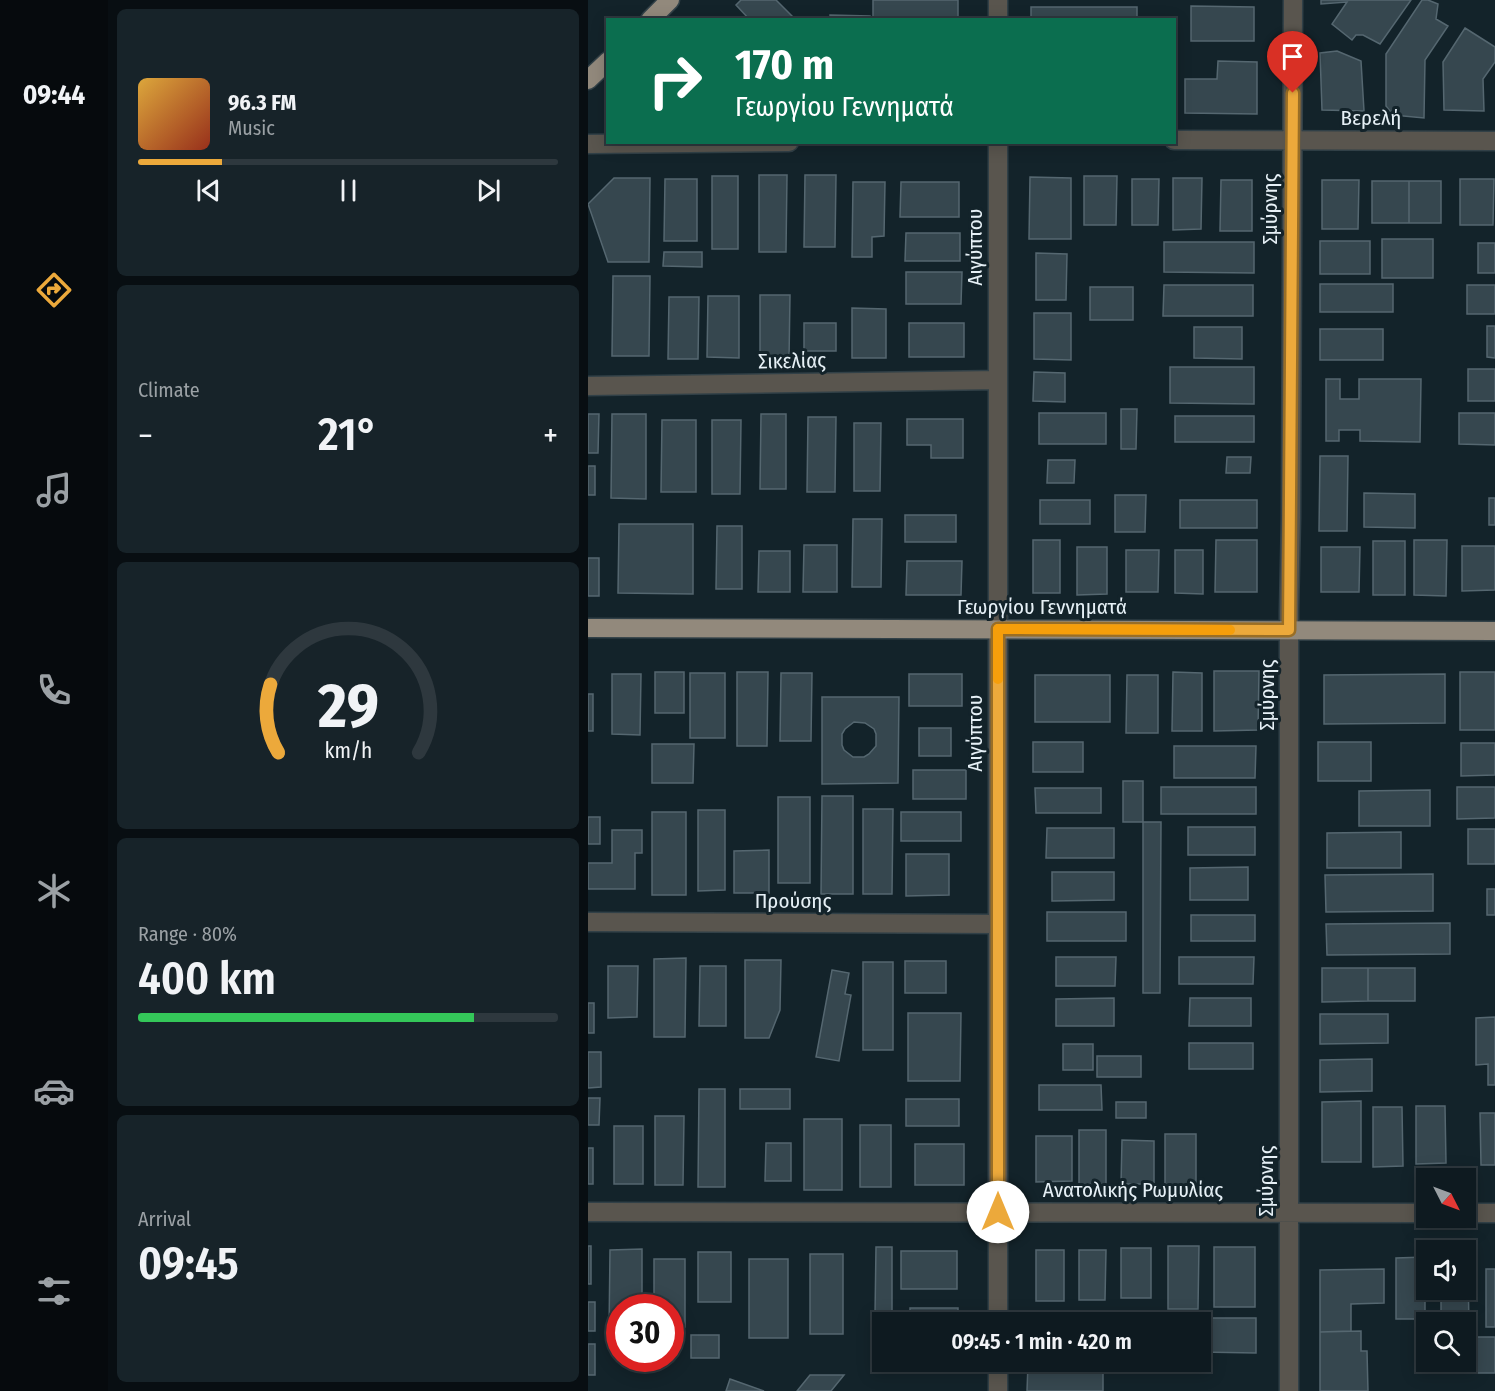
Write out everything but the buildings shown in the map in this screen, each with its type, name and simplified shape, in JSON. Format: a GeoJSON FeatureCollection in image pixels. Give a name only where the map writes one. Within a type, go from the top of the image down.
{"type":"FeatureCollection","features":[{"type":"Feature","properties":{"kind":"main road"},"geometry":{"type":"LineString","coordinates":[[652,18],[670,0]]}},
{"type":"Feature","properties":{"kind":"main road"},"geometry":{"type":"LineString","coordinates":[[588,80],[606,63]]}},
{"type":"Feature","properties":{"kind":"main road","name":"Γεωργίου Γεννηματά"},"geometry":{"type":"LineString","coordinates":[[588,628],[1495,631]]}},
{"type":"Feature","properties":{"kind":"street"},"geometry":{"type":"LineString","coordinates":[[998,0],[998,18]]}},
{"type":"Feature","properties":{"kind":"street","name":"Σμύρνης"},"geometry":{"type":"LineString","coordinates":[[1289,1391],[1289,630],[1293,0]]}},
{"type":"Feature","properties":{"kind":"street","name":"Βερελή"},"geometry":{"type":"LineString","coordinates":[[1176,140],[1495,141]]}},
{"type":"Feature","properties":{"kind":"street"},"geometry":{"type":"LineString","coordinates":[[588,144],[606,144]]}},
{"type":"Feature","properties":{"kind":"street","name":"Αιγύπτου"},"geometry":{"type":"LineString","coordinates":[[998,144],[998,1312]]}},
{"type":"Feature","properties":{"kind":"street","name":"Σικελίας"},"geometry":{"type":"LineString","coordinates":[[588,387],[998,380]]}},
{"type":"Feature","properties":{"kind":"street","name":"Προύσης"},"geometry":{"type":"LineString","coordinates":[[588,922],[998,924]]}},
{"type":"Feature","properties":{"kind":"street","name":"Ανατολικής Ρωμυλίας"},"geometry":{"type":"LineString","coordinates":[[588,1212],[1416,1213]]}},
{"type":"Feature","properties":{"kind":"street"},"geometry":{"type":"LineString","coordinates":[[1476,1213],[1495,1213]]}},
{"type":"Feature","properties":{"kind":"street"},"geometry":{"type":"LineString","coordinates":[[998,1372],[998,1391]]}},
{"type":"Feature","properties":{"kind":"slow traffic"},"geometry":{"type":"LineString","coordinates":[[998,679],[998,629],[1230,630]]}},
{"type":"Feature","properties":{"kind":"route"},"geometry":{"type":"LineString","coordinates":[[998,1212],[998,629],[1289,630],[1293,93]]}}]}
